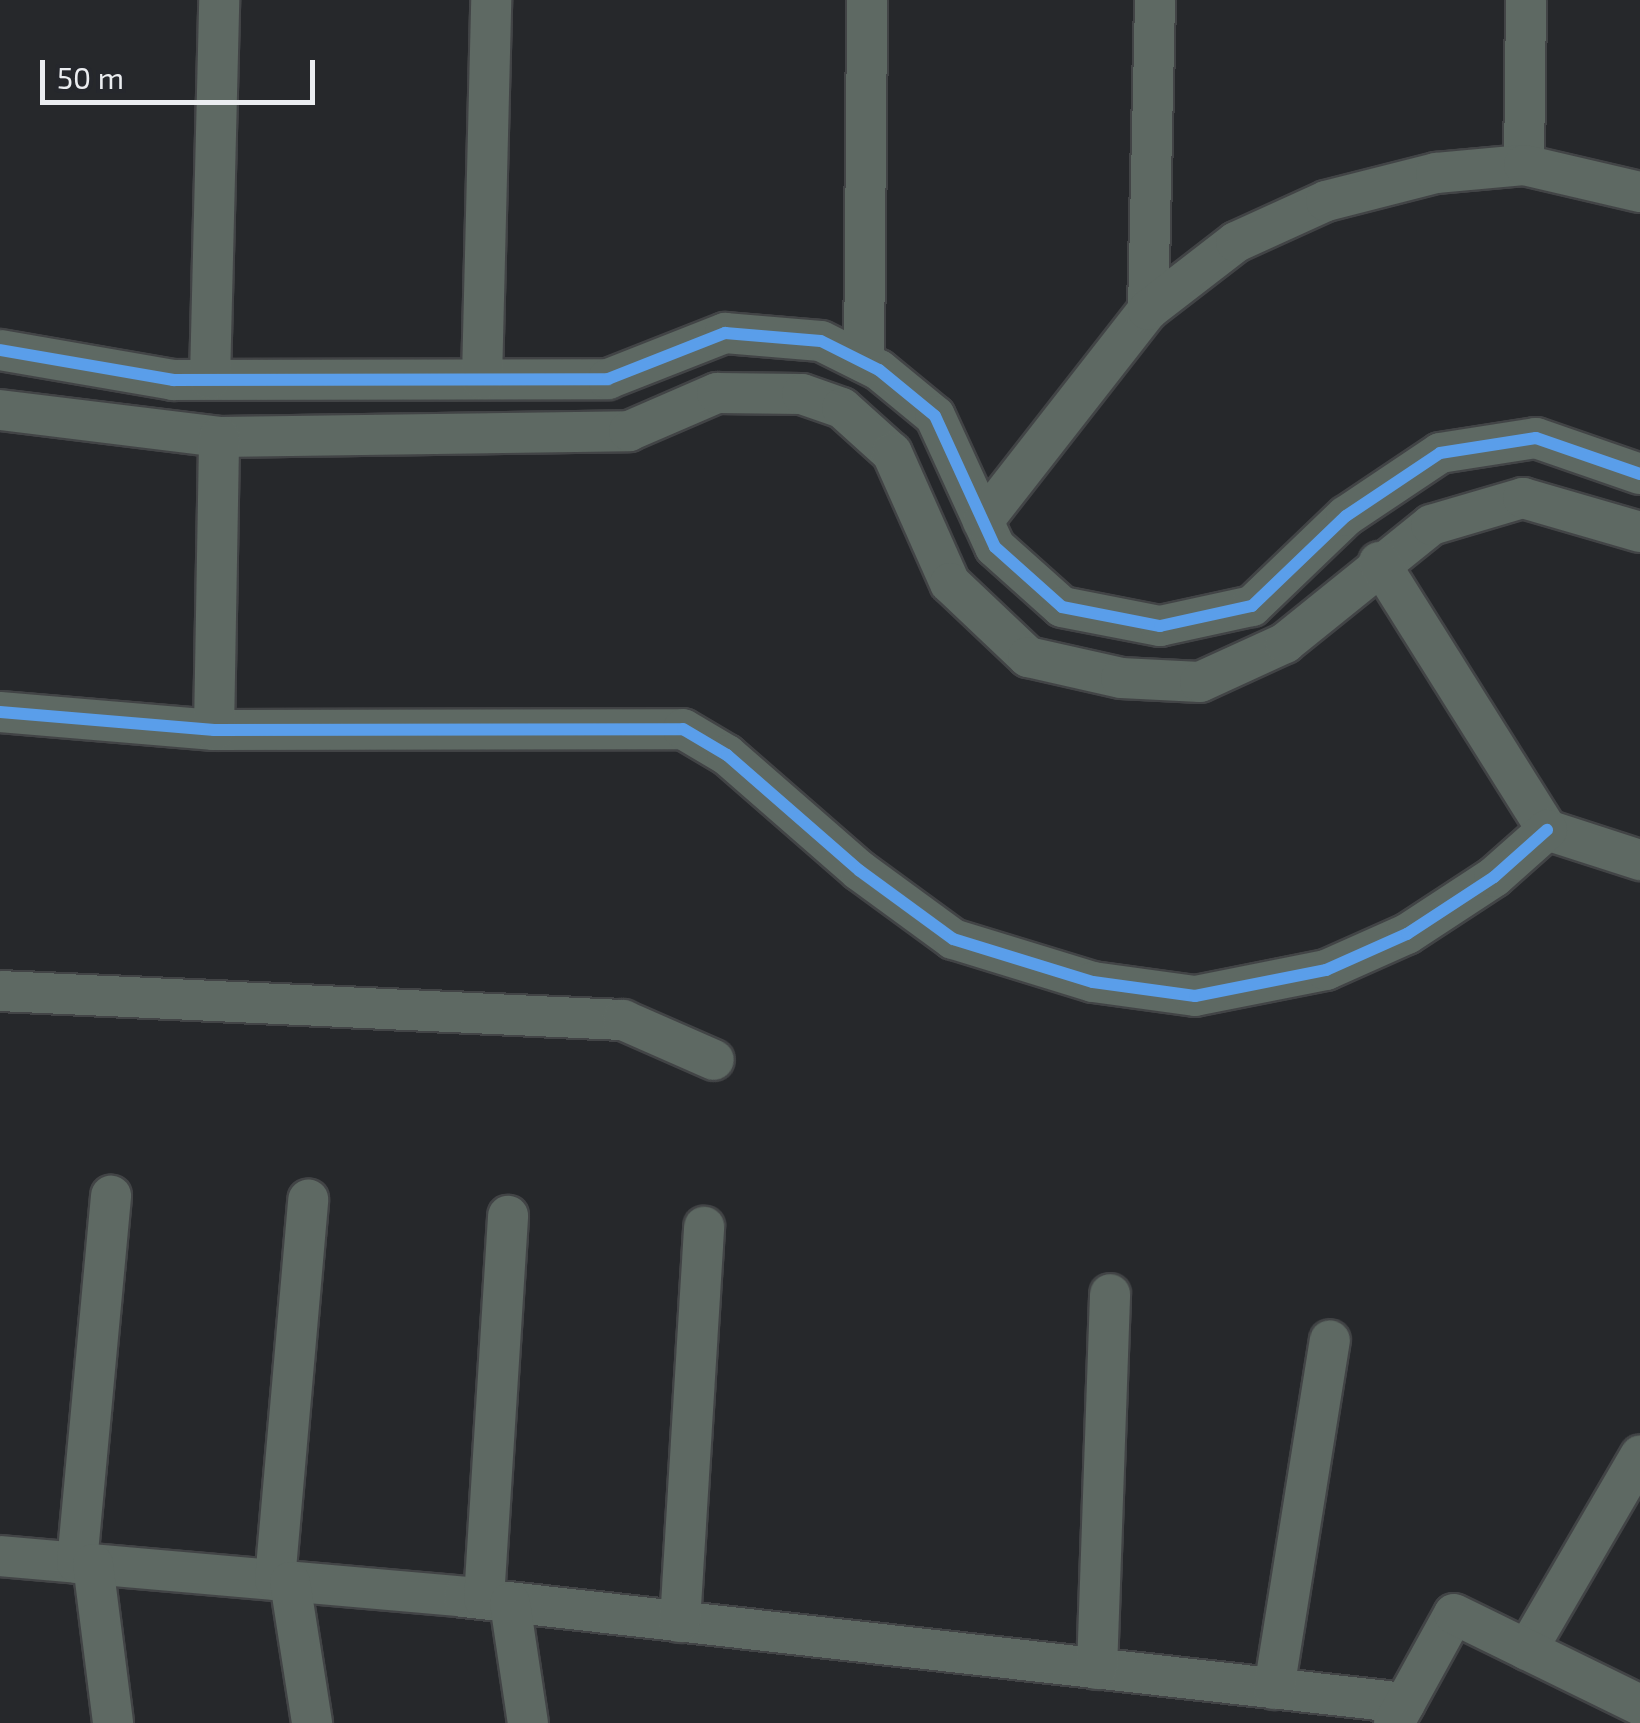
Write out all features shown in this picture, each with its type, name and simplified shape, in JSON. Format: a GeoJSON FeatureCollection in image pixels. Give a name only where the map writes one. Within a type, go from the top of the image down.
{"type":"FeatureCollection","features":[{"type":"Feature","properties":{"kind":"street"},"geometry":{"type":"LineString","coordinates":[[210,380],[219,0]]}},
{"type":"Feature","properties":{"kind":"street"},"geometry":{"type":"LineString","coordinates":[[482,379],[491,0]]}},
{"type":"Feature","properties":{"kind":"street"},"geometry":{"type":"LineString","coordinates":[[864,362],[868,0]]}},
{"type":"Feature","properties":{"kind":"street"},"geometry":{"type":"LineString","coordinates":[[1148,310],[1155,0]]}},
{"type":"Feature","properties":{"kind":"street"},"geometry":{"type":"LineString","coordinates":[[1524,165],[1526,0]]}},
{"type":"Feature","properties":{"kind":"street"},"geometry":{"type":"LineString","coordinates":[[983,521],[1148,310],[1236,242],[1326,201],[1436,173],[1524,165],[1640,192]]}},
{"type":"Feature","properties":{"kind":"street"},"geometry":{"type":"LineString","coordinates":[[0,350],[173,380],[608,378],[724,332],[822,341],[864,362],[934,416],[995,547],[1062,607],[1160,626],[1252,606],[1346,516],[1440,453],[1536,438],[1629,470],[1600,518]]}},
{"type":"Feature","properties":{"kind":"street"},"geometry":{"type":"LineString","coordinates":[[0,410],[219,436],[629,431],[717,392],[802,394],[842,408],[892,453],[950,583],[1028,656],[1121,678],[1200,682],[1284,642],[1431,525],[1522,498],[1640,532]]}},
{"type":"Feature","properties":{"kind":"street"},"geometry":{"type":"LineString","coordinates":[[214,730],[219,436]]}},
{"type":"Feature","properties":{"kind":"street"},"geometry":{"type":"LineString","coordinates":[[1380,562],[1547,830],[1640,860]]}},
{"type":"Feature","properties":{"kind":"street"},"geometry":{"type":"LineString","coordinates":[[0,712],[214,730],[683,729],[727,755],[860,872],[952,939],[1093,982],[1196,996],[1326,970],[1407,934],[1494,877],[1547,830]]}},
{"type":"Feature","properties":{"kind":"street"},"geometry":{"type":"LineString","coordinates":[[0,992],[623,1020],[714,1060]]}},
{"type":"Feature","properties":{"kind":"street"},"geometry":{"type":"LineString","coordinates":[[110,1196],[85,1564],[113,1723]]}},
{"type":"Feature","properties":{"kind":"street"},"geometry":{"type":"LineString","coordinates":[[308,1199],[283,1581],[312,1723]]}},
{"type":"Feature","properties":{"kind":"street"},"geometry":{"type":"LineString","coordinates":[[508,1216],[497,1601],[528,1723]]}},
{"type":"Feature","properties":{"kind":"street"},"geometry":{"type":"LineString","coordinates":[[680,1622],[704,1227]]}},
{"type":"Feature","properties":{"kind":"street"},"geometry":{"type":"LineString","coordinates":[[1097,1669],[1110,1294]]}},
{"type":"Feature","properties":{"kind":"street"},"geometry":{"type":"LineString","coordinates":[[1274,1689],[1330,1340]]}},
{"type":"Feature","properties":{"kind":"street"},"geometry":{"type":"LineString","coordinates":[[1526,1650],[1640,1456]]}},
{"type":"Feature","properties":{"kind":"street"},"geometry":{"type":"LineString","coordinates":[[0,1556],[497,1601],[1274,1689],[1400,1713],[1454,1614],[1640,1705]]}},
{"type":"Feature","properties":{"kind":"cycle path"},"geometry":{"type":"LineString","coordinates":[[0,350],[173,380],[608,379],[725,333],[821,341],[879,370],[935,416],[995,547],[1062,607],[1160,626],[1252,606],[1346,516],[1440,453],[1536,438],[1640,474]]}},
{"type":"Feature","properties":{"kind":"cycle path"},"geometry":{"type":"LineString","coordinates":[[0,712],[214,730],[683,729],[727,755],[860,871],[953,939],[1093,982],[1195,996],[1326,970],[1407,934],[1494,877],[1547,830]]}}]}
